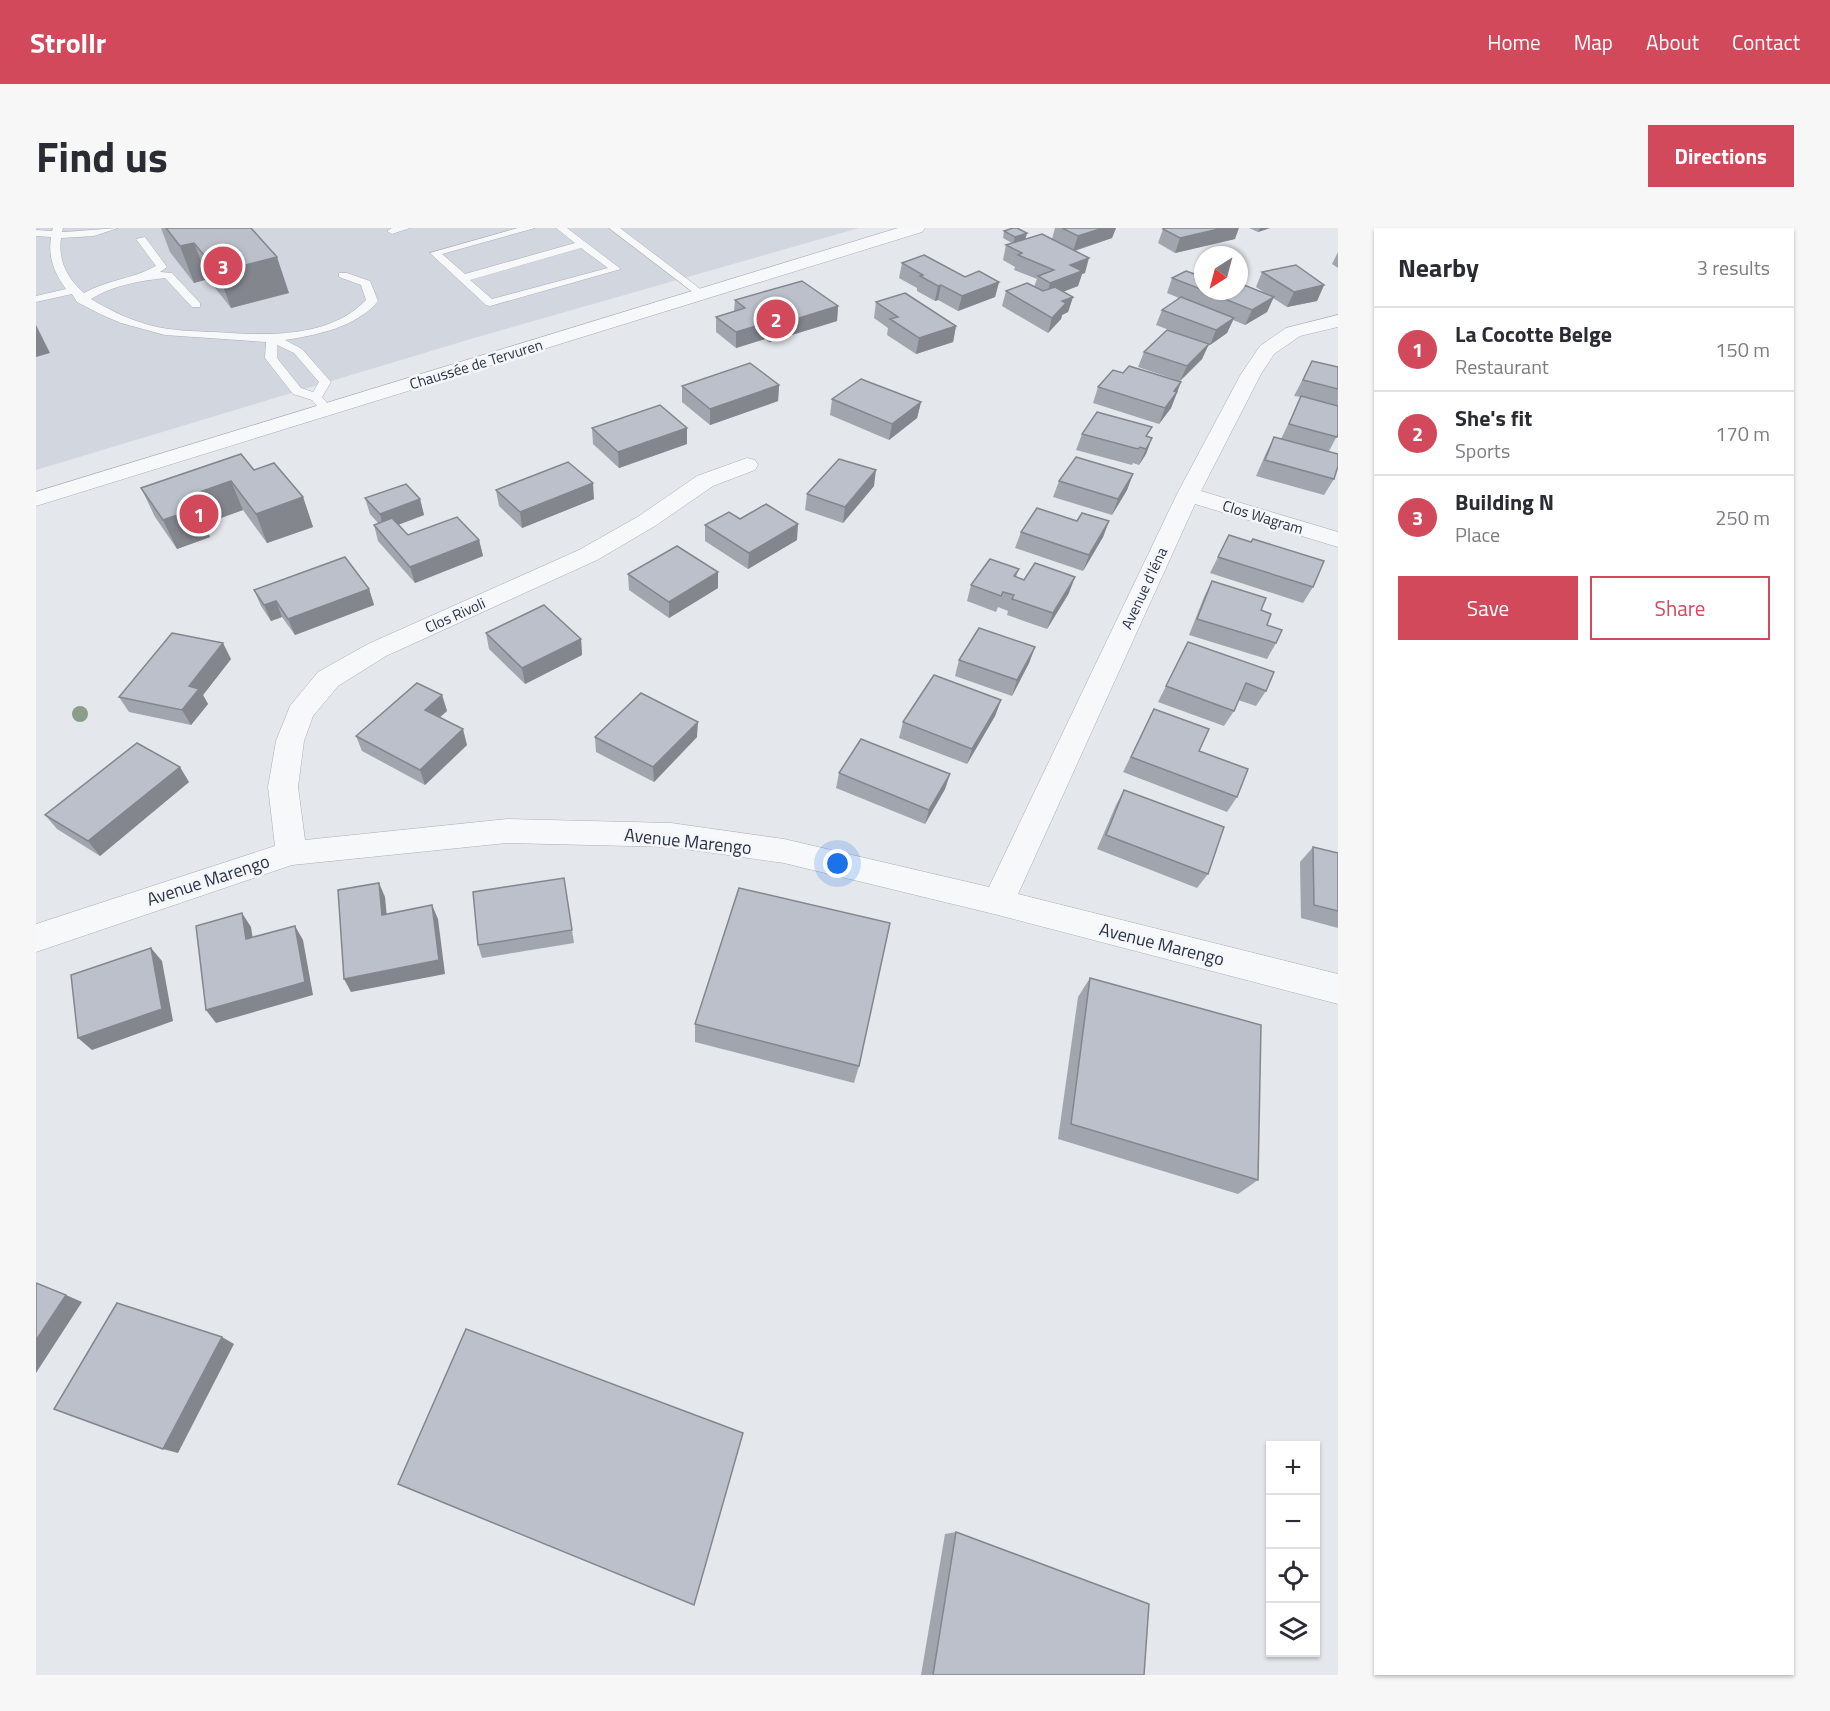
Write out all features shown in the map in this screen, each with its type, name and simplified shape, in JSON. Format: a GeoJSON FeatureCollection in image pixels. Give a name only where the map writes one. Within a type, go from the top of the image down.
{"type":"FeatureCollection","features":[{"type":"Feature","properties":{"kind":"street","name":"Chaussée de Tervuren"},"geometry":{"type":"LineString","coordinates":[[36,499],[321,403],[558,340],[916,228]]}},
{"type":"Feature","properties":{"kind":"street","name":"Avenue d'Iéna"},"geometry":{"type":"LineString","coordinates":[[998,902],[1188,494],[1251,374],[1267,350],[1293,332],[1338,321]]}},
{"type":"Feature","properties":{"kind":"street","name":"Clos Rivoli"},"geometry":{"type":"LineString","coordinates":[[291,853],[283,787],[290,741],[300,713],[328,679],[377,650],[588,555],[647,521],[705,481],[747,465]]}},
{"type":"Feature","properties":{"kind":"street","name":"Clos Wagram"},"geometry":{"type":"LineString","coordinates":[[1188,494],[1338,540]]}},
{"type":"Feature","properties":{"kind":"street","name":"Avenue Marengo"},"geometry":{"type":"LineString","coordinates":[[36,938],[291,853],[507,831],[671,835],[784,851],[998,902],[1338,989]]}},
{"type":"Feature","properties":{"kind":"lane"},"geometry":{"type":"LineString","coordinates":[[36,233],[95,234],[113,228]]}},
{"type":"Feature","properties":{"kind":"lane"},"geometry":{"type":"LineString","coordinates":[[392,231],[405,228]]}},
{"type":"Feature","properties":{"kind":"lane"},"geometry":{"type":"LineString","coordinates":[[530,228],[435,253],[490,303],[616,269],[561,228]]}},
{"type":"Feature","properties":{"kind":"lane"},"geometry":{"type":"LineString","coordinates":[[614,228],[702,294]]}},
{"type":"Feature","properties":{"kind":"lane"},"geometry":{"type":"LineString","coordinates":[[56,232],[52,267],[70,291],[81,300],[113,315],[166,332],[272,338],[313,330],[357,315],[372,301],[366,283],[343,275]]}},
{"type":"Feature","properties":{"kind":"lane"},"geometry":{"type":"LineString","coordinates":[[141,239],[162,267],[145,277]]}},
{"type":"Feature","properties":{"kind":"lane"},"geometry":{"type":"LineString","coordinates":[[464,278],[583,244]]}},
{"type":"Feature","properties":{"kind":"lane"},"geometry":{"type":"LineString","coordinates":[[81,300],[99,289],[145,277],[168,275],[196,305]]}},
{"type":"Feature","properties":{"kind":"lane"},"geometry":{"type":"LineString","coordinates":[[36,300],[70,291]]}},
{"type":"Feature","properties":{"kind":"lane"},"geometry":{"type":"LineString","coordinates":[[272,338],[298,351],[325,382],[321,403],[297,391],[271,358],[272,338]]}},
{"type":"Feature","properties":{"kind":"shaded area"},"geometry":{"type":"Polygon","coordinates":[[[36,228],[859,228],[474,338],[36,470],[36,228]]]}},
{"type":"Feature","properties":{"kind":"building"},"geometry":{"type":"Polygon","coordinates":[[[166,228],[251,228],[277,257],[218,272],[194,243],[180,246],[166,228]]]}},
{"type":"Feature","properties":{"kind":"building"},"geometry":{"type":"Polygon","coordinates":[[[1013,228],[1027,233],[1015,237],[1004,231],[1013,228]]]}},
{"type":"Feature","properties":{"kind":"building"},"geometry":{"type":"Polygon","coordinates":[[[1062,228],[1103,228],[1078,236],[1062,228]]]}},
{"type":"Feature","properties":{"kind":"building"},"geometry":{"type":"Polygon","coordinates":[[[1223,228],[1180,238],[1163,229],[1223,228]]]}},
{"type":"Feature","properties":{"kind":"building"},"geometry":{"type":"Polygon","coordinates":[[[1042,234],[1089,258],[1070,265],[1082,271],[1050,283],[1038,276],[1054,270],[1018,255],[1022,253],[1006,245],[1042,234]]]}},
{"type":"Feature","properties":{"kind":"building"},"geometry":{"type":"Polygon","coordinates":[[[924,255],[965,277],[979,271],[999,282],[962,296],[941,285],[938,286],[902,263],[924,255]]]}},
{"type":"Feature","properties":{"kind":"building"},"geometry":{"type":"Polygon","coordinates":[[[1296,265],[1324,285],[1294,292],[1262,272],[1296,265]]]}},
{"type":"Feature","properties":{"kind":"building"},"geometry":{"type":"Polygon","coordinates":[[[1186,271],[1194,274],[1194,287],[1172,278],[1186,271]]]}},
{"type":"Feature","properties":{"kind":"building"},"geometry":{"type":"Polygon","coordinates":[[[802,281],[838,306],[770,327],[766,323],[736,332],[716,317],[745,308],[735,300],[802,281]]]}},
{"type":"Feature","properties":{"kind":"building"},"geometry":{"type":"Polygon","coordinates":[[[1027,283],[1043,291],[1055,287],[1073,297],[1062,301],[1066,303],[1052,318],[1006,291],[1027,283]]]}},
{"type":"Feature","properties":{"kind":"building"},"geometry":{"type":"Polygon","coordinates":[[[1248,287],[1274,297],[1252,310],[1227,300],[1248,300],[1248,287]]]}},
{"type":"Feature","properties":{"kind":"building"},"geometry":{"type":"Polygon","coordinates":[[[905,293],[956,326],[919,338],[890,319],[898,317],[876,302],[905,293]]]}},
{"type":"Feature","properties":{"kind":"building"},"geometry":{"type":"Polygon","coordinates":[[[1181,297],[1234,318],[1216,330],[1162,310],[1181,297]]]}},
{"type":"Feature","properties":{"kind":"building"},"geometry":{"type":"Polygon","coordinates":[[[1167,330],[1209,344],[1187,366],[1144,352],[1167,330]]]}},
{"type":"Feature","properties":{"kind":"building"},"geometry":{"type":"Polygon","coordinates":[[[1312,361],[1338,367],[1338,389],[1303,380],[1312,361]]]}},
{"type":"Feature","properties":{"kind":"building"},"geometry":{"type":"Polygon","coordinates":[[[750,363],[779,385],[710,409],[682,386],[750,363]]]}},
{"type":"Feature","properties":{"kind":"building"},"geometry":{"type":"Polygon","coordinates":[[[1129,366],[1181,382],[1174,391],[1177,392],[1165,408],[1098,387],[1113,370],[1123,373],[1129,366]]]}},
{"type":"Feature","properties":{"kind":"building"},"geometry":{"type":"Polygon","coordinates":[[[861,379],[921,402],[892,424],[832,399],[861,379]]]}},
{"type":"Feature","properties":{"kind":"building"},"geometry":{"type":"Polygon","coordinates":[[[1301,396],[1338,406],[1337,437],[1289,424],[1301,396]]]}},
{"type":"Feature","properties":{"kind":"building"},"geometry":{"type":"Polygon","coordinates":[[[660,405],[687,428],[618,452],[592,428],[660,405]]]}},
{"type":"Feature","properties":{"kind":"building"},"geometry":{"type":"Polygon","coordinates":[[[1097,412],[1152,427],[1146,436],[1152,438],[1146,449],[1140,447],[1138,449],[1082,434],[1097,412]]]}},
{"type":"Feature","properties":{"kind":"building"},"geometry":{"type":"Polygon","coordinates":[[[1274,437],[1338,454],[1338,466],[1334,479],[1265,460],[1274,437]]]}},
{"type":"Feature","properties":{"kind":"building"},"geometry":{"type":"Polygon","coordinates":[[[241,454],[254,470],[274,463],[303,497],[256,514],[231,481],[188,496],[197,508],[163,520],[141,488],[241,454]]]}},
{"type":"Feature","properties":{"kind":"building"},"geometry":{"type":"Polygon","coordinates":[[[1076,457],[1133,474],[1118,499],[1059,481],[1076,457]]]}},
{"type":"Feature","properties":{"kind":"building"},"geometry":{"type":"Polygon","coordinates":[[[839,459],[876,470],[845,507],[807,494],[839,459]]]}},
{"type":"Feature","properties":{"kind":"building"},"geometry":{"type":"Polygon","coordinates":[[[568,462],[593,483],[520,512],[496,490],[568,462]]]}},
{"type":"Feature","properties":{"kind":"building"},"geometry":{"type":"Polygon","coordinates":[[[406,484],[420,499],[380,514],[365,498],[406,484]]]}},
{"type":"Feature","properties":{"kind":"building"},"geometry":{"type":"Polygon","coordinates":[[[766,504],[798,524],[749,553],[705,525],[729,512],[740,519],[766,504]]]}},
{"type":"Feature","properties":{"kind":"building"},"geometry":{"type":"Polygon","coordinates":[[[1037,508],[1077,521],[1082,513],[1109,521],[1089,555],[1021,532],[1037,508]]]}},
{"type":"Feature","properties":{"kind":"building"},"geometry":{"type":"Polygon","coordinates":[[[457,517],[479,540],[410,567],[374,525],[392,518],[408,535],[457,517]]]}},
{"type":"Feature","properties":{"kind":"building"},"geometry":{"type":"Polygon","coordinates":[[[1229,535],[1251,542],[1253,539],[1324,561],[1313,587],[1218,557],[1229,535]]]}},
{"type":"Feature","properties":{"kind":"building"},"geometry":{"type":"Polygon","coordinates":[[[677,546],[718,572],[669,602],[628,574],[677,546]]]}},
{"type":"Feature","properties":{"kind":"building"},"geometry":{"type":"Polygon","coordinates":[[[345,557],[369,589],[288,619],[276,601],[264,605],[254,590],[345,557]]]}},
{"type":"Feature","properties":{"kind":"building"},"geometry":{"type":"Polygon","coordinates":[[[990,559],[1019,569],[1014,576],[1024,580],[1035,563],[1075,577],[1053,613],[1012,599],[1014,595],[1003,592],[1001,596],[971,585],[990,559]]]}},
{"type":"Feature","properties":{"kind":"building"},"geometry":{"type":"Polygon","coordinates":[[[1212,581],[1266,598],[1261,610],[1271,614],[1267,625],[1282,630],[1276,643],[1197,619],[1212,581]]]}},
{"type":"Feature","properties":{"kind":"building"},"geometry":{"type":"Polygon","coordinates":[[[544,605],[581,639],[522,668],[486,633],[544,605]]]}},
{"type":"Feature","properties":{"kind":"building"},"geometry":{"type":"Polygon","coordinates":[[[979,628],[1035,647],[1017,680],[959,660],[979,628]]]}},
{"type":"Feature","properties":{"kind":"building"},"geometry":{"type":"Polygon","coordinates":[[[172,633],[223,643],[189,686],[199,689],[182,710],[119,697],[172,633]]]}},
{"type":"Feature","properties":{"kind":"building"},"geometry":{"type":"Polygon","coordinates":[[[1188,642],[1274,672],[1266,691],[1246,683],[1234,711],[1166,686],[1188,642]]]}},
{"type":"Feature","properties":{"kind":"building"},"geometry":{"type":"Polygon","coordinates":[[[934,675],[1001,700],[972,749],[903,722],[934,675]]]}},
{"type":"Feature","properties":{"kind":"building"},"geometry":{"type":"Polygon","coordinates":[[[417,683],[442,695],[425,710],[463,729],[420,770],[356,736],[417,683]]]}},
{"type":"Feature","properties":{"kind":"building"},"geometry":{"type":"Polygon","coordinates":[[[641,693],[698,722],[653,767],[595,737],[641,693]]]}},
{"type":"Feature","properties":{"kind":"building"},"geometry":{"type":"Polygon","coordinates":[[[1154,709],[1209,729],[1199,751],[1248,769],[1237,797],[1131,757],[1154,709]]]}},
{"type":"Feature","properties":{"kind":"building"},"geometry":{"type":"Polygon","coordinates":[[[861,739],[950,774],[929,810],[839,773],[861,739]]]}},
{"type":"Feature","properties":{"kind":"building"},"geometry":{"type":"Polygon","coordinates":[[[137,743],[180,767],[88,841],[45,815],[137,743]]]}},
{"type":"Feature","properties":{"kind":"building"},"geometry":{"type":"Polygon","coordinates":[[[1124,790],[1224,827],[1208,874],[1106,835],[1124,790]]]}},
{"type":"Feature","properties":{"kind":"building"},"geometry":{"type":"Polygon","coordinates":[[[1313,847],[1338,853],[1338,911],[1314,905],[1313,847]]]}},
{"type":"Feature","properties":{"kind":"building"},"geometry":{"type":"Polygon","coordinates":[[[564,878],[572,930],[478,945],[473,892],[564,878]]]}},
{"type":"Feature","properties":{"kind":"building"},"geometry":{"type":"Polygon","coordinates":[[[379,883],[382,915],[432,905],[439,960],[344,979],[338,890],[379,883]]]}},
{"type":"Feature","properties":{"kind":"building"},"geometry":{"type":"Polygon","coordinates":[[[739,888],[890,923],[859,1066],[695,1024],[739,888]]]}},
{"type":"Feature","properties":{"kind":"building"},"geometry":{"type":"Polygon","coordinates":[[[242,913],[246,939],[295,926],[305,982],[206,1010],[196,926],[242,913]]]}},
{"type":"Feature","properties":{"kind":"building"},"geometry":{"type":"Polygon","coordinates":[[[151,948],[162,1009],[78,1038],[71,975],[151,948]]]}},
{"type":"Feature","properties":{"kind":"building"},"geometry":{"type":"Polygon","coordinates":[[[1090,978],[1261,1025],[1258,1180],[1071,1124],[1090,978]]]}},
{"type":"Feature","properties":{"kind":"building"},"geometry":{"type":"Polygon","coordinates":[[[36,1283],[66,1295],[36,1340],[36,1283]]]}},
{"type":"Feature","properties":{"kind":"building"},"geometry":{"type":"Polygon","coordinates":[[[117,1303],[222,1337],[163,1449],[54,1409],[117,1303]]]}},
{"type":"Feature","properties":{"kind":"building"},"geometry":{"type":"Polygon","coordinates":[[[466,1329],[743,1433],[694,1605],[398,1484],[466,1329]]]}},
{"type":"Feature","properties":{"kind":"building"},"geometry":{"type":"Polygon","coordinates":[[[956,1532],[1149,1604],[1144,1675],[933,1675],[956,1532]]]}},
{"type":"Feature","properties":{"kind":"place","name":"Building N"},"geometry":{"type":"Point","coordinates":[223,266]}},
{"type":"Feature","properties":{"kind":"place","name":"She's fit"},"geometry":{"type":"Point","coordinates":[776,319]}},
{"type":"Feature","properties":{"kind":"place","name":"La Cocotte Belge"},"geometry":{"type":"Point","coordinates":[199,514]}}]}
